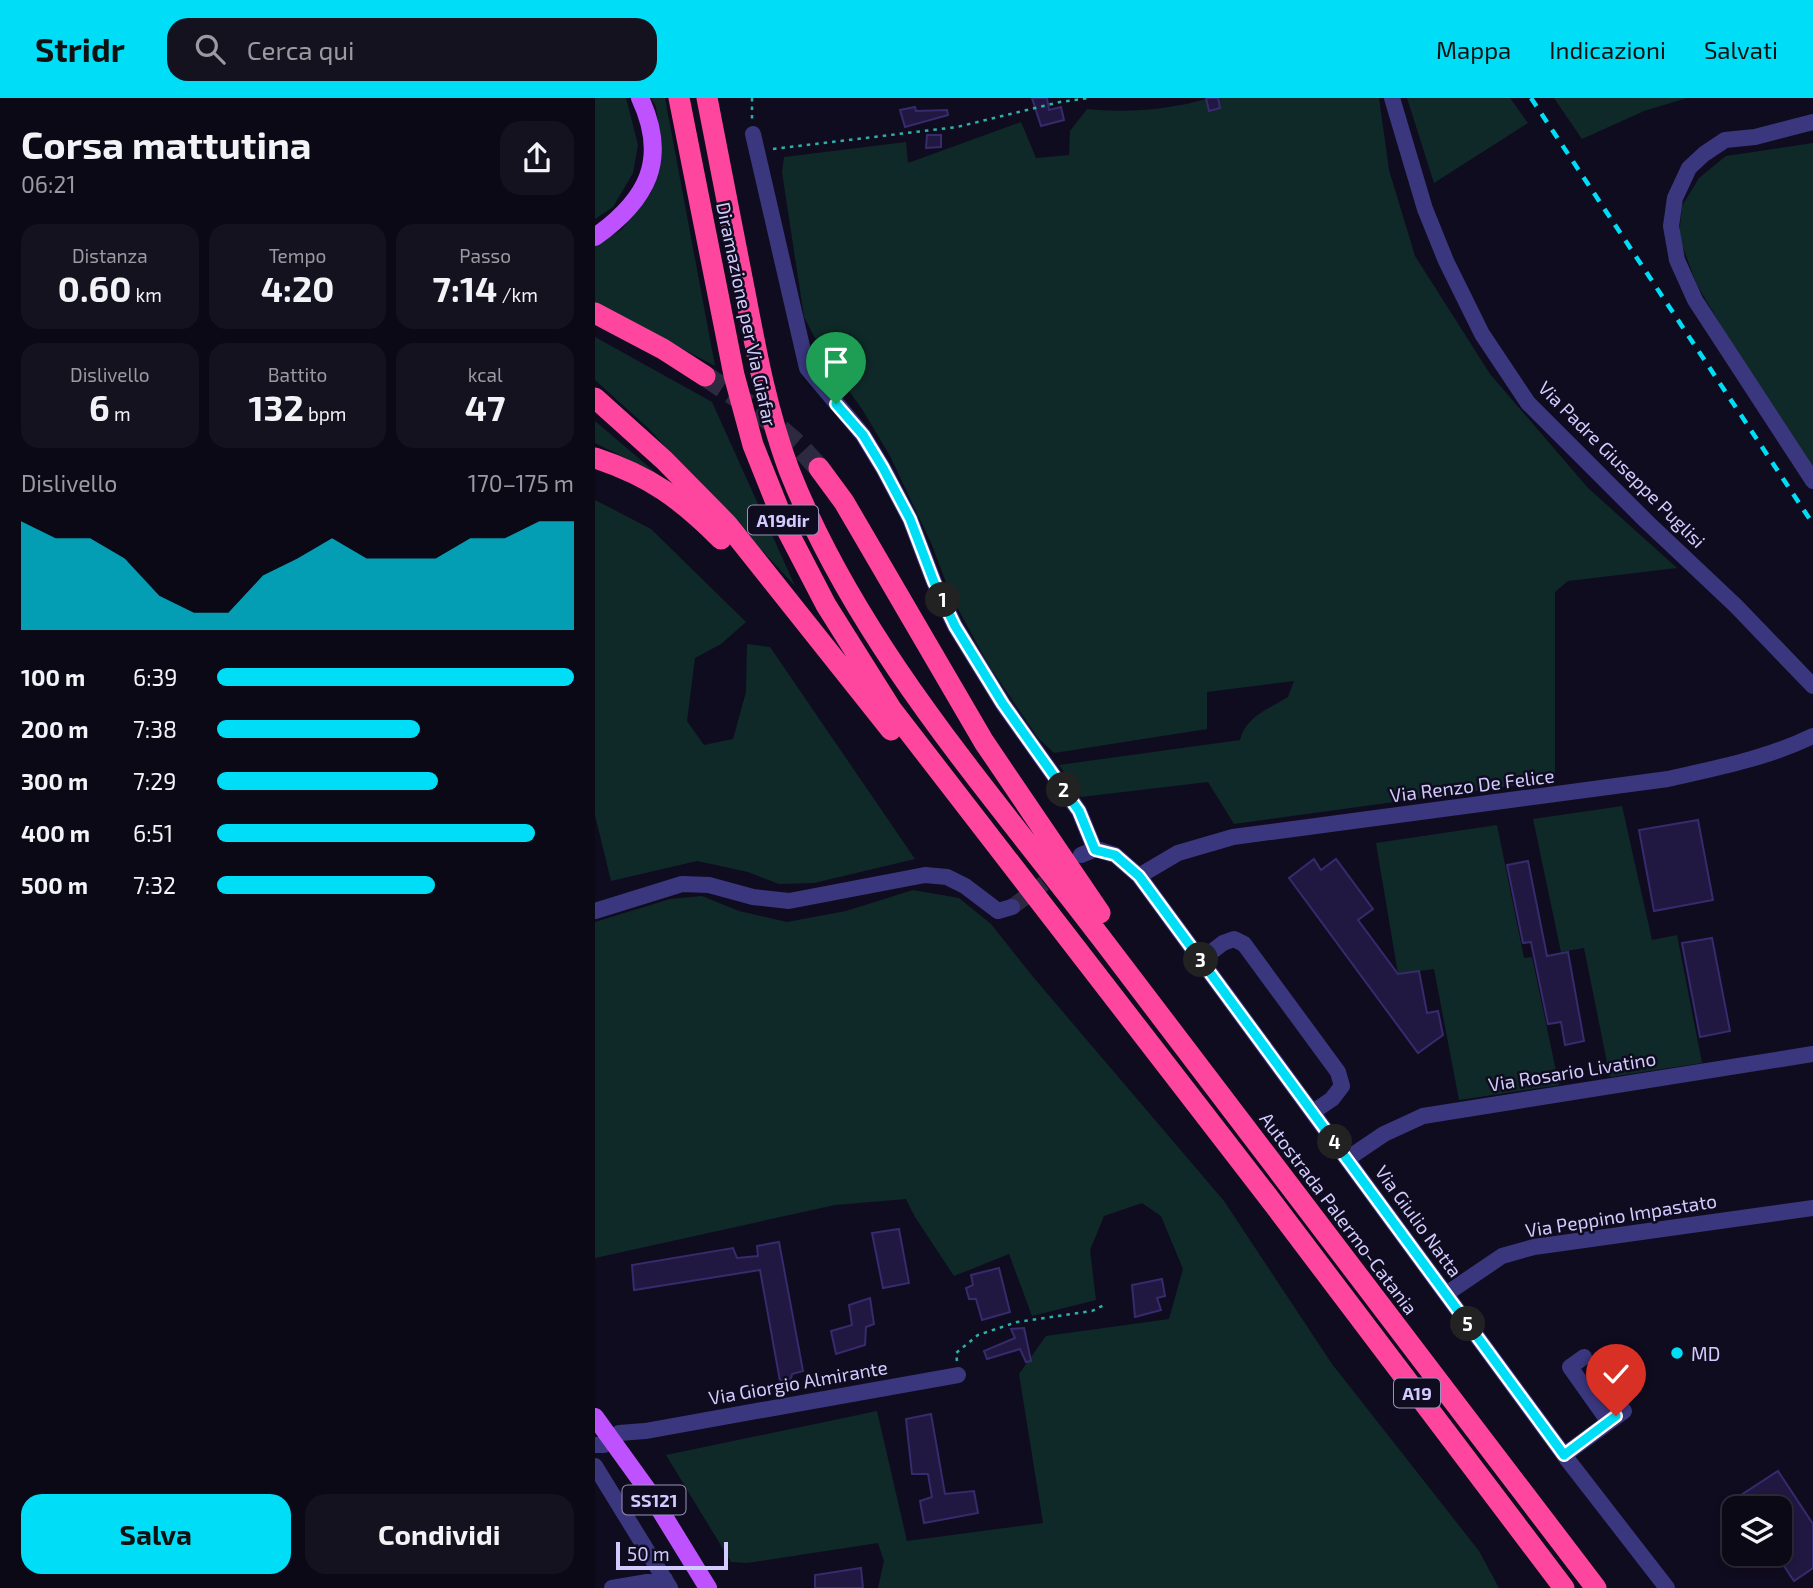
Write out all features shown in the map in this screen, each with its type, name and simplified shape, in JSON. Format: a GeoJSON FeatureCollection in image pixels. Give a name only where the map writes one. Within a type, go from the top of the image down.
{"type":"FeatureCollection","features":[{"type":"Feature","properties":{"kind":"highway","name":"Diramazione per Via Giafar"},"geometry":{"type":"LineString","coordinates":[[679,98],[734,375],[753,445],[787,530],[826,606],[892,710],[1025,881]]}},
{"type":"Feature","properties":{"kind":"highway","name":"Diramazione per Via Giafar"},"geometry":{"type":"LineString","coordinates":[[707,98],[764,391],[788,468],[858,609],[894,667],[1046,865]]}},
{"type":"Feature","properties":{"kind":"highway"},"geometry":{"type":"LineString","coordinates":[[595,313],[663,349],[705,376]]}},
{"type":"Feature","properties":{"kind":"highway"},"geometry":{"type":"LineString","coordinates":[[595,398],[664,460],[727,524],[1269,1198]]}},
{"type":"Feature","properties":{"kind":"highway"},"geometry":{"type":"LineString","coordinates":[[595,458],[632,471],[689,507],[800,618]]}},
{"type":"Feature","properties":{"kind":"highway"},"geometry":{"type":"LineString","coordinates":[[819,468],[844,502],[983,742],[1135,960],[1193,1059]]}},
{"type":"Feature","properties":{"kind":"highway","name":"Autostrada Palermo-Catania"},"geometry":{"type":"LineString","coordinates":[[1046,865],[1596,1588]]}},
{"type":"Feature","properties":{"kind":"highway","name":"A19"},"geometry":{"type":"LineString","coordinates":[[1025,881],[1565,1588]]}},
{"type":"Feature","properties":{"kind":"main road"},"geometry":{"type":"LineString","coordinates":[[595,237],[620,220],[634,205],[649,177],[653,145],[648,117],[639,98]]}},
{"type":"Feature","properties":{"kind":"main road","name":"SS121"},"geometry":{"type":"LineString","coordinates":[[595,1417],[649,1492],[708,1588]]}},
{"type":"Feature","properties":{"kind":"street","name":"Via Padre Giuseppe Puglisi"},"geometry":{"type":"LineString","coordinates":[[1392,98],[1425,209],[1439,243],[1482,334],[1528,403],[1736,606],[1813,686]]}},
{"type":"Feature","properties":{"kind":"street"},"geometry":{"type":"LineString","coordinates":[[1813,122],[1755,137],[1725,140],[1704,154],[1689,168],[1679,188],[1671,226],[1677,260],[1695,300],[1813,481]]}},
{"type":"Feature","properties":{"kind":"street"},"geometry":{"type":"LineString","coordinates":[[753,134],[759,160]]}},
{"type":"Feature","properties":{"kind":"street","name":"Via Giulio Natta"},"geometry":{"type":"LineString","coordinates":[[759,160],[807,368],[863,435],[883,468],[910,519],[934,582],[955,626],[1003,704],[1079,811],[1088,853],[1115,855],[1139,876],[1564,1455],[1667,1588]]}},
{"type":"Feature","properties":{"kind":"street","name":"Via Renzo De Felice"},"geometry":{"type":"LineString","coordinates":[[1139,876],[1178,853],[1233,837],[1668,779],[1718,768],[1797,744],[1813,736]]}},
{"type":"Feature","properties":{"kind":"street"},"geometry":{"type":"LineString","coordinates":[[595,911],[682,884],[709,885],[753,897],[789,901],[925,874],[947,877],[965,886],[998,911],[1012,907]]}},
{"type":"Feature","properties":{"kind":"street"},"geometry":{"type":"LineString","coordinates":[[1201,960],[1223,943],[1234,939],[1244,944],[1276,987],[1338,1072],[1342,1086],[1332,1099],[1313,1112]]}},
{"type":"Feature","properties":{"kind":"street","name":"Via Rosario Livatino"},"geometry":{"type":"LineString","coordinates":[[1347,1159],[1384,1134],[1423,1116],[1813,1054]]}},
{"type":"Feature","properties":{"kind":"street","name":"Via Peppino Impastato"},"geometry":{"type":"LineString","coordinates":[[1446,1294],[1502,1256],[1534,1247],[1813,1208]]}},
{"type":"Feature","properties":{"kind":"street"},"geometry":{"type":"LineString","coordinates":[[1584,1357],[1570,1367],[1609,1422]]}},
{"type":"Feature","properties":{"kind":"street","name":"Via Giorgio Almirante"},"geometry":{"type":"LineString","coordinates":[[621,1437],[958,1374]]}},
{"type":"Feature","properties":{"kind":"street"},"geometry":{"type":"LineString","coordinates":[[1564,1455],[1624,1411]]}},
{"type":"Feature","properties":{"kind":"street"},"geometry":{"type":"LineString","coordinates":[[595,1466],[667,1584],[613,1588]]}},
{"type":"Feature","properties":{"kind":"path"},"geometry":{"type":"LineString","coordinates":[[752,98],[753,134]]}},
{"type":"Feature","properties":{"kind":"path"},"geometry":{"type":"LineString","coordinates":[[759,160],[773,149],[957,127],[1060,102],[1089,98]]}},
{"type":"Feature","properties":{"kind":"path"},"geometry":{"type":"LineString","coordinates":[[958,1374],[956,1353],[978,1335],[1017,1322],[1092,1311],[1104,1306]]}},
{"type":"Feature","properties":{"kind":"green space"},"geometry":{"type":"Polygon","coordinates":[[[595,98],[626,98],[638,145],[633,173],[613,207],[595,219],[595,98]]]}},
{"type":"Feature","properties":{"kind":"green space"},"geometry":{"type":"Polygon","coordinates":[[[651,98],[665,98],[715,366],[595,303],[595,245],[621,230],[651,193],[662,155],[656,107],[651,98]]]}},
{"type":"Feature","properties":{"kind":"green space"},"geometry":{"type":"Polygon","coordinates":[[[1210,98],[1379,98],[1389,170],[1415,256],[1490,374],[1588,488],[1677,568],[1568,581],[1555,592],[1555,780],[1234,824],[1208,782],[1081,797],[1059,765],[1240,740],[1253,719],[1288,697],[1294,681],[1207,692],[1207,729],[1054,753],[1038,738],[988,664],[951,596],[932,545],[890,456],[862,409],[827,361],[804,317],[782,172],[784,157],[906,142],[908,163],[1021,122],[1036,158],[1069,155],[1070,131],[1087,109],[1149,110],[1210,98]]]}},
{"type":"Feature","properties":{"kind":"green space"},"geometry":{"type":"Polygon","coordinates":[[[1407,98],[1510,98],[1528,123],[1434,183],[1407,98]]]}},
{"type":"Feature","properties":{"kind":"green space"},"geometry":{"type":"Polygon","coordinates":[[[1554,98],[1687,98],[1644,111],[1582,139],[1554,98]]]}},
{"type":"Feature","properties":{"kind":"green space"},"geometry":{"type":"Polygon","coordinates":[[[1813,143],[1813,468],[1736,351],[1697,285],[1679,237],[1682,206],[1699,178],[1726,156],[1813,143]]]}},
{"type":"Feature","properties":{"kind":"green space"},"geometry":{"type":"Polygon","coordinates":[[[595,337],[712,402],[795,586],[648,428],[595,380],[595,337]]]}},
{"type":"Feature","properties":{"kind":"green space"},"geometry":{"type":"Polygon","coordinates":[[[595,421],[656,473],[595,443],[595,421]]]}},
{"type":"Feature","properties":{"kind":"green space"},"geometry":{"type":"Polygon","coordinates":[[[595,500],[651,529],[746,622],[721,644],[695,658],[687,721],[704,745],[733,739],[746,692],[747,644],[770,647],[915,859],[814,883],[779,884],[748,872],[697,861],[611,881],[595,815],[595,500]]]}},
{"type":"Feature","properties":{"kind":"green space"},"geometry":{"type":"Polygon","coordinates":[[[1622,806],[1652,940],[1677,935],[1702,1063],[1610,1077],[1584,948],[1561,952],[1533,819],[1622,806]]]}},
{"type":"Feature","properties":{"kind":"green space"},"geometry":{"type":"Polygon","coordinates":[[[1497,825],[1524,958],[1532,957],[1559,1085],[1459,1100],[1434,969],[1398,974],[1376,843],[1497,825]]]}},
{"type":"Feature","properties":{"kind":"green space"},"geometry":{"type":"Polygon","coordinates":[[[913,890],[959,898],[991,924],[1224,1201],[1332,1364],[1479,1551],[1499,1588],[878,1588],[884,1561],[878,1543],[747,1563],[731,1562],[666,1455],[877,1411],[907,1541],[1043,1523],[1019,1374],[1046,1336],[1169,1319],[1183,1269],[1161,1216],[1142,1203],[1104,1216],[1090,1250],[1096,1300],[1032,1316],[1009,1254],[954,1276],[906,1199],[835,1205],[595,1258],[595,922],[670,899],[702,896],[739,911],[787,922],[846,911],[913,890]]]}},
{"type":"Feature","properties":{"kind":"building"},"geometry":{"type":"Polygon","coordinates":[[[1032,98],[1047,98],[1049,110],[1061,107],[1064,120],[1041,126],[1032,98]]]}},
{"type":"Feature","properties":{"kind":"building"},"geometry":{"type":"Polygon","coordinates":[[[1206,98],[1218,98],[1220,108],[1209,111],[1206,98]]]}},
{"type":"Feature","properties":{"kind":"building"},"geometry":{"type":"Polygon","coordinates":[[[915,107],[916,111],[947,110],[948,115],[905,127],[900,110],[915,107]]]}},
{"type":"Feature","properties":{"kind":"building"},"geometry":{"type":"Polygon","coordinates":[[[927,135],[941,135],[941,147],[926,148],[927,135]]]}},
{"type":"Feature","properties":{"kind":"building"},"geometry":{"type":"Polygon","coordinates":[[[1698,820],[1713,900],[1654,911],[1639,830],[1698,820]]]}},
{"type":"Feature","properties":{"kind":"building"},"geometry":{"type":"Polygon","coordinates":[[[1314,859],[1321,870],[1336,859],[1373,909],[1358,920],[1398,974],[1419,971],[1427,1013],[1438,1011],[1443,1035],[1418,1053],[1289,878],[1314,859]]]}},
{"type":"Feature","properties":{"kind":"building"},"geometry":{"type":"Polygon","coordinates":[[[1528,861],[1547,956],[1568,952],[1584,1041],[1565,1045],[1561,1022],[1548,1024],[1531,942],[1523,943],[1507,865],[1528,861]]]}},
{"type":"Feature","properties":{"kind":"building"},"geometry":{"type":"Polygon","coordinates":[[[1712,938],[1730,1031],[1700,1037],[1682,943],[1712,938]]]}},
{"type":"Feature","properties":{"kind":"building"},"geometry":{"type":"Polygon","coordinates":[[[899,1229],[909,1283],[883,1288],[872,1233],[899,1229]]]}},
{"type":"Feature","properties":{"kind":"building"},"geometry":{"type":"Polygon","coordinates":[[[779,1242],[803,1371],[792,1374],[791,1379],[780,1381],[760,1270],[634,1290],[632,1265],[733,1248],[737,1258],[758,1256],[757,1246],[779,1242]]]}},
{"type":"Feature","properties":{"kind":"building"},"geometry":{"type":"Polygon","coordinates":[[[999,1268],[1010,1312],[982,1320],[976,1299],[969,1299],[966,1288],[973,1285],[971,1275],[999,1268]]]}},
{"type":"Feature","properties":{"kind":"building"},"geometry":{"type":"Polygon","coordinates":[[[1162,1279],[1165,1296],[1157,1298],[1161,1310],[1135,1317],[1132,1285],[1162,1279]]]}},
{"type":"Feature","properties":{"kind":"building"},"geometry":{"type":"Polygon","coordinates":[[[870,1298],[874,1324],[866,1327],[865,1345],[836,1354],[831,1331],[852,1325],[849,1305],[870,1298]]]}},
{"type":"Feature","properties":{"kind":"building"},"geometry":{"type":"Polygon","coordinates":[[[1024,1328],[1031,1361],[1026,1362],[1020,1349],[987,1359],[984,1351],[1015,1338],[1011,1329],[1024,1328]]]}},
{"type":"Feature","properties":{"kind":"building"},"geometry":{"type":"Polygon","coordinates":[[[931,1414],[945,1494],[974,1491],[978,1513],[924,1523],[920,1501],[932,1497],[928,1474],[912,1474],[906,1419],[931,1414]]]}},
{"type":"Feature","properties":{"kind":"building"},"geometry":{"type":"Polygon","coordinates":[[[1778,1471],[1813,1524],[1813,1568],[1794,1581],[1784,1566],[1792,1566],[1792,1496],[1740,1496],[1778,1471]]]}},
{"type":"Feature","properties":{"kind":"building"},"geometry":{"type":"Polygon","coordinates":[[[861,1568],[863,1588],[815,1588],[815,1575],[861,1568]]]}},
{"type":"Feature","properties":{"kind":"tunnel"},"geometry":{"type":"LineString","coordinates":[[705,376],[761,413],[798,445],[819,468]]}},
{"type":"Feature","properties":{"kind":"tunnel"},"geometry":{"type":"LineString","coordinates":[[1012,907],[1062,870]]}},
{"type":"Feature","properties":{"kind":"railway"},"geometry":{"type":"LineString","coordinates":[[1531,98],[1813,524]]}},
{"type":"Feature","properties":{"kind":"place","name":"MD"},"geometry":{"type":"Point","coordinates":[1677,1353]}},
{"type":"Feature","properties":{"kind":"route"},"geometry":{"type":"LineString","coordinates":[[836,404],[863,435],[883,468],[910,519],[934,582],[955,626],[1003,704],[1079,811],[1095,850],[1115,855],[1139,876],[1564,1455],[1616,1416]]}}]}
